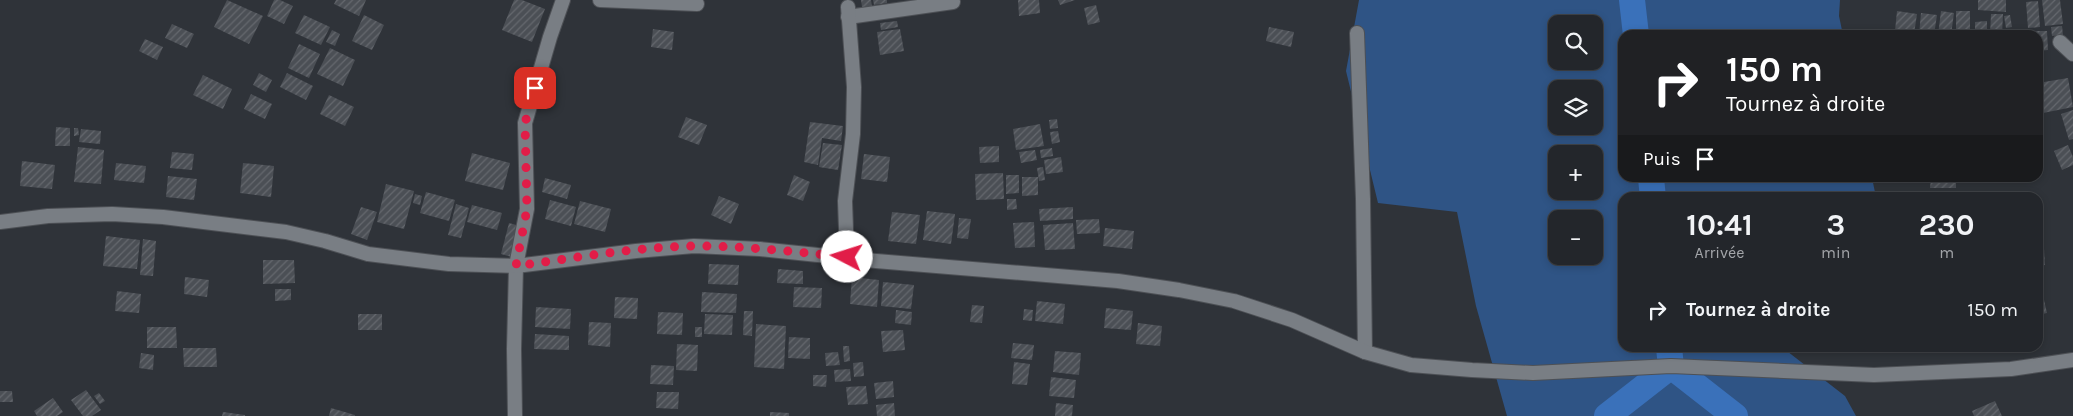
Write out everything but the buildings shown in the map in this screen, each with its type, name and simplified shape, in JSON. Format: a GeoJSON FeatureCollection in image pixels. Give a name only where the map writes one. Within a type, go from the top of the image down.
{"type":"FeatureCollection","features":[{"type":"Feature","properties":{"kind":"street"},"geometry":{"type":"LineString","coordinates":[[515,416],[516,266],[527,209],[525,123],[563,0]]}},
{"type":"Feature","properties":{"kind":"street"},"geometry":{"type":"LineString","coordinates":[[600,0],[697,4]]}},
{"type":"Feature","properties":{"kind":"street"},"geometry":{"type":"LineString","coordinates":[[847,257],[845,201],[853,134],[854,87],[848,12],[953,2]]}},
{"type":"Feature","properties":{"kind":"street"},"geometry":{"type":"LineString","coordinates":[[1357,34],[1363,199],[1365,352]]}},
{"type":"Feature","properties":{"kind":"street"},"geometry":{"type":"LineString","coordinates":[[2060,42],[2073,54]]}},
{"type":"Feature","properties":{"kind":"street"},"geometry":{"type":"LineString","coordinates":[[0,222],[48,216],[112,214],[163,217],[286,232],[325,240],[368,254],[449,264],[516,266],[636,251],[694,246],[760,249],[876,261],[1118,281],[1234,301],[1292,320],[1365,352],[1411,365],[1533,373],[1671,366],[1874,375],[2011,369],[2073,360]]}},
{"type":"Feature","properties":{"kind":"shaded area"},"geometry":{"type":"Polygon","coordinates":[[[1359,0],[1840,0],[1839,16],[1842,30],[1618,30],[1618,182],[1873,182],[1875,192],[1618,192],[1618,352],[1788,352],[1845,396],[1856,416],[1507,416],[1476,306],[1457,212],[1378,203],[1346,71],[1359,0]]]}},
{"type":"Feature","properties":{"kind":"waterway"},"geometry":{"type":"LineString","coordinates":[[1632,0],[1635,30]]}},
{"type":"Feature","properties":{"kind":"waterway"},"geometry":{"type":"LineString","coordinates":[[1651,182],[1652,192]]}},
{"type":"Feature","properties":{"kind":"waterway"},"geometry":{"type":"LineString","coordinates":[[1669,352],[1671,366],[1735,416]]}},
{"type":"Feature","properties":{"kind":"waterway"},"geometry":{"type":"LineString","coordinates":[[1607,416],[1671,366]]}},
{"type":"Feature","properties":{"kind":"route"},"geometry":{"type":"LineString","coordinates":[[535,88],[525,123],[527,209],[516,266],[636,251],[694,246],[760,249],[847,257]]}}]}
